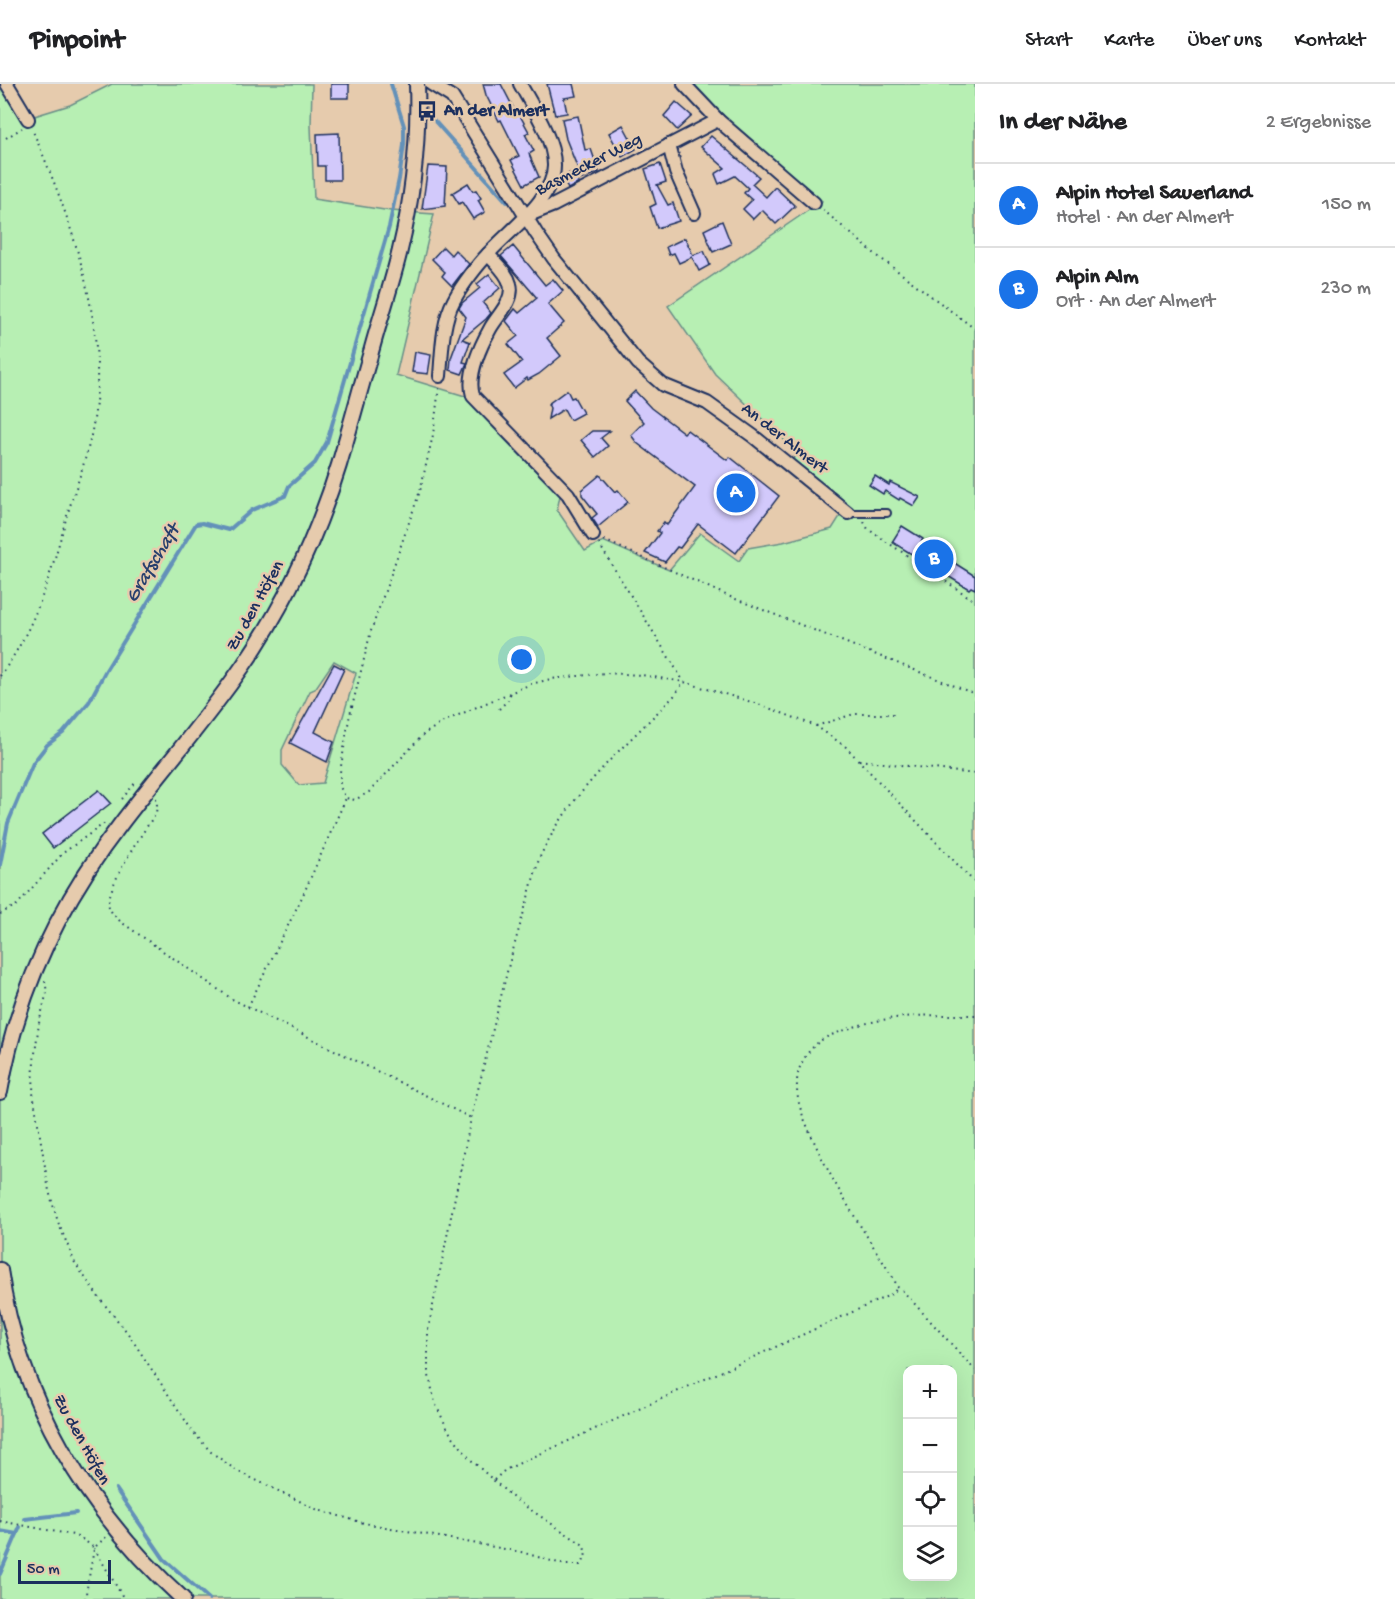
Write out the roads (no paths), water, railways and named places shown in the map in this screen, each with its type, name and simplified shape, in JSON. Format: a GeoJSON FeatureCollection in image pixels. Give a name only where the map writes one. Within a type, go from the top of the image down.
{"type":"FeatureCollection","features":[{"type":"Feature","properties":{"kind":"street"},"geometry":{"type":"LineString","coordinates":[[7,84],[27,119]]}},
{"type":"Feature","properties":{"kind":"street","name":"Zu den Höfen"},"geometry":{"type":"LineString","coordinates":[[0,1092],[13,1028],[51,933],[70,898],[119,825],[143,784],[210,712],[269,626],[290,586],[319,520],[338,467],[400,251],[414,169],[418,118],[417,84]]}},
{"type":"Feature","properties":{"kind":"street","name":"An der Almert"},"geometry":{"type":"LineString","coordinates":[[431,84],[444,90],[458,106],[525,217],[554,259],[616,337],[656,379],[663,385],[707,404],[721,413],[854,514]]}},
{"type":"Feature","properties":{"kind":"street"},"geometry":{"type":"LineString","coordinates":[[440,376],[450,310],[458,294],[488,254],[546,194],[550,185],[554,164],[545,135],[520,84]]}},
{"type":"Feature","properties":{"kind":"street"},"geometry":{"type":"LineString","coordinates":[[684,84],[718,120],[814,203]]}},
{"type":"Feature","properties":{"kind":"street","name":"Basmecker Weg"},"geometry":{"type":"LineString","coordinates":[[525,217],[554,205],[718,120]]}},
{"type":"Feature","properties":{"kind":"street","name":"Basmecker Weg"},"geometry":{"type":"LineString","coordinates":[[669,145],[676,172],[694,213]]}},
{"type":"Feature","properties":{"kind":"street"},"geometry":{"type":"LineString","coordinates":[[488,254],[508,279],[511,290],[478,358],[473,375],[474,396],[476,401],[568,494],[593,535]]}},
{"type":"Feature","properties":{"kind":"street","name":"Zu den Höfen"},"geometry":{"type":"LineString","coordinates":[[0,1270],[18,1349],[42,1411],[62,1449],[86,1490],[115,1529],[158,1577],[183,1599]]}},
{"type":"Feature","properties":{"kind":"lane"},"geometry":{"type":"LineString","coordinates":[[854,514],[887,513]]}},
{"type":"Feature","properties":{"kind":"waterway","name":"Grafschaft"},"geometry":{"type":"LineString","coordinates":[[0,865],[8,823],[33,763],[47,745],[63,733],[89,702],[106,670],[196,524],[202,523],[229,530],[252,510],[285,496],[289,486],[315,463],[327,442],[389,227],[399,179],[404,126],[391,84]]}},
{"type":"Feature","properties":{"kind":"waterway"},"geometry":{"type":"LineString","coordinates":[[431,117],[507,202]]}},
{"type":"Feature","properties":{"kind":"waterway"},"geometry":{"type":"LineString","coordinates":[[116,1489],[164,1559],[209,1599]]}},
{"type":"Feature","properties":{"kind":"waterway","name":"Grafschaft"},"geometry":{"type":"LineString","coordinates":[[25,1519],[76,1513]]}},
{"type":"Feature","properties":{"kind":"waterway","name":"Grafschaft"},"geometry":{"type":"LineString","coordinates":[[0,1574],[20,1527]]}},
{"type":"Feature","properties":{"kind":"waterway"},"geometry":{"type":"LineString","coordinates":[[0,1531],[17,1534]]}},
{"type":"Feature","properties":{"kind":"place","name":"An der Almert"},"geometry":{"type":"Point","coordinates":[427,111]}},
{"type":"Feature","properties":{"kind":"place","name":"Alpin Hotel Sauerland"},"geometry":{"type":"Point","coordinates":[736,493]}},
{"type":"Feature","properties":{"kind":"place","name":"Alpin Alm"},"geometry":{"type":"Point","coordinates":[934,559]}}]}
